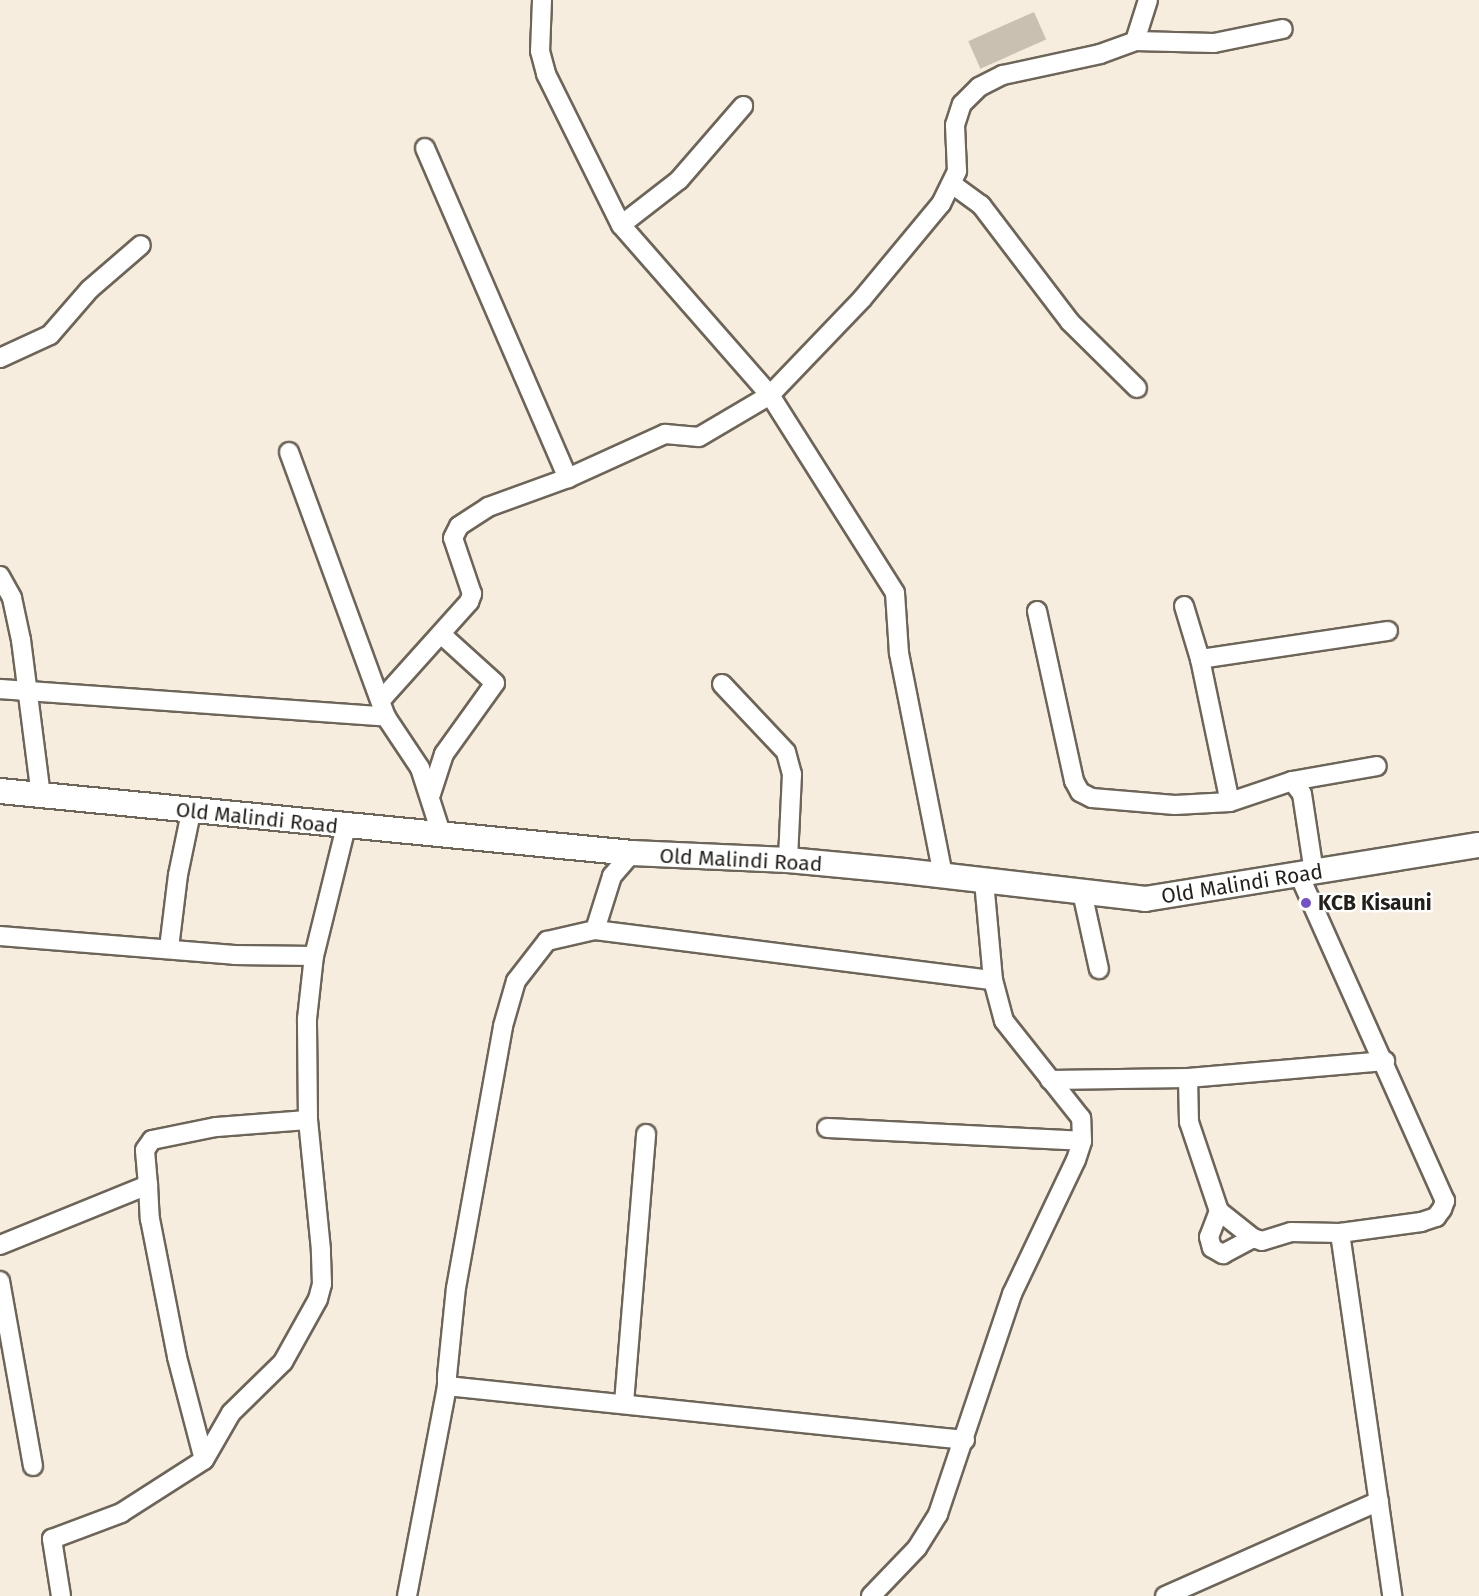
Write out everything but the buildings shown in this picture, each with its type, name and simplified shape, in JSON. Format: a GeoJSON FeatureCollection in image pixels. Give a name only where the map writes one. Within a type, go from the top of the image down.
{"type":"FeatureCollection","features":[{"type":"Feature","properties":{"kind":"main road","name":"Old Malindi Road"},"geometry":{"type":"LineString","coordinates":[[0,791],[191,812],[346,827],[441,833],[632,853],[788,860],[1161,899],[1479,845]]}},
{"type":"Feature","properties":{"kind":"street"},"geometry":{"type":"LineString","coordinates":[[542,0],[540,51],[546,74],[621,225],[770,395],[895,593],[899,653],[943,876]]}},
{"type":"Feature","properties":{"kind":"street"},"geometry":{"type":"LineString","coordinates":[[1135,41],[1148,0]]}},
{"type":"Feature","properties":{"kind":"street"},"geometry":{"type":"LineString","coordinates":[[381,700],[442,635],[472,594],[454,532],[488,507],[568,478],[665,434],[699,437],[770,395],[921,231],[952,184],[957,171],[956,115],[979,87],[1003,75],[1100,54],[1135,41],[1214,43],[1283,29]]}},
{"type":"Feature","properties":{"kind":"street"},"geometry":{"type":"LineString","coordinates":[[621,225],[679,180],[743,106]]}},
{"type":"Feature","properties":{"kind":"street"},"geometry":{"type":"LineString","coordinates":[[425,148],[568,478]]}},
{"type":"Feature","properties":{"kind":"street"},"geometry":{"type":"LineString","coordinates":[[952,184],[981,205],[1070,322],[1137,388]]}},
{"type":"Feature","properties":{"kind":"street"},"geometry":{"type":"LineString","coordinates":[[0,358],[50,335],[90,289],[141,245]]}},
{"type":"Feature","properties":{"kind":"street"},"geometry":{"type":"LineString","coordinates":[[289,452],[386,717],[407,745],[431,794],[441,833]]}},
{"type":"Feature","properties":{"kind":"street"},"geometry":{"type":"LineString","coordinates":[[0,576],[12,597],[29,692],[41,796]]}},
{"type":"Feature","properties":{"kind":"street"},"geometry":{"type":"LineString","coordinates":[[1184,606],[1200,658],[1230,802]]}},
{"type":"Feature","properties":{"kind":"street"},"geometry":{"type":"LineString","coordinates":[[1037,611],[1074,781],[1080,792],[1092,798],[1175,804],[1230,802],[1292,781],[1377,766]]}},
{"type":"Feature","properties":{"kind":"street"},"geometry":{"type":"LineString","coordinates":[[1200,658],[1388,631]]}},
{"type":"Feature","properties":{"kind":"street"},"geometry":{"type":"LineString","coordinates":[[431,794],[444,754],[495,683],[442,635]]}},
{"type":"Feature","properties":{"kind":"street"},"geometry":{"type":"LineString","coordinates":[[722,684],[786,752],[792,774],[788,860]]}},
{"type":"Feature","properties":{"kind":"street"},"geometry":{"type":"LineString","coordinates":[[0,689],[386,717]]}},
{"type":"Feature","properties":{"kind":"street"},"geometry":{"type":"LineString","coordinates":[[1188,1078],[1189,1122],[1219,1211],[1253,1238],[1262,1241],[1291,1232],[1340,1233],[1421,1222],[1436,1217],[1445,1201],[1306,874],[1302,794],[1292,781]]}},
{"type":"Feature","properties":{"kind":"street"},"geometry":{"type":"LineString","coordinates":[[169,948],[191,812]]}},
{"type":"Feature","properties":{"kind":"street"},"geometry":{"type":"LineString","coordinates":[[61,1596],[51,1539],[121,1514],[204,1460],[231,1413],[283,1362],[307,1323],[322,1284],[308,1120],[307,1019],[314,956],[346,827]]}},
{"type":"Feature","properties":{"kind":"street"},"geometry":{"type":"LineString","coordinates":[[595,930],[612,876],[632,853]]}},
{"type":"Feature","properties":{"kind":"street"},"geometry":{"type":"LineString","coordinates":[[871,1596],[917,1548],[938,1514],[965,1440],[1012,1294],[1076,1160],[1082,1141],[1081,1119],[1004,1021],[993,980],[984,882]]}},
{"type":"Feature","properties":{"kind":"street"},"geometry":{"type":"LineString","coordinates":[[1082,892],[1099,969]]}},
{"type":"Feature","properties":{"kind":"street"},"geometry":{"type":"LineString","coordinates":[[407,1596],[447,1386],[456,1288],[509,1000],[526,963],[547,941],[560,935],[595,930],[993,980]]}},
{"type":"Feature","properties":{"kind":"street"},"geometry":{"type":"LineString","coordinates":[[0,936],[234,955],[314,956]]}},
{"type":"Feature","properties":{"kind":"street"},"geometry":{"type":"LineString","coordinates":[[1050,1080],[1188,1078],[1385,1061]]}},
{"type":"Feature","properties":{"kind":"street"},"geometry":{"type":"LineString","coordinates":[[204,1460],[177,1357],[150,1219],[145,1150],[152,1140],[216,1127],[308,1120]]}},
{"type":"Feature","properties":{"kind":"street"},"geometry":{"type":"LineString","coordinates":[[827,1128],[1082,1141]]}},
{"type":"Feature","properties":{"kind":"street"},"geometry":{"type":"LineString","coordinates":[[624,1403],[646,1134]]}},
{"type":"Feature","properties":{"kind":"street"},"geometry":{"type":"LineString","coordinates":[[0,1245],[148,1185]]}},
{"type":"Feature","properties":{"kind":"street"},"geometry":{"type":"LineString","coordinates":[[1219,1211],[1209,1237],[1212,1248],[1223,1254],[1253,1238]]}},
{"type":"Feature","properties":{"kind":"street"},"geometry":{"type":"LineString","coordinates":[[1340,1233],[1392,1596]]}},
{"type":"Feature","properties":{"kind":"street"},"geometry":{"type":"LineString","coordinates":[[0,1281],[33,1466]]}},
{"type":"Feature","properties":{"kind":"street"},"geometry":{"type":"LineString","coordinates":[[447,1386],[965,1440]]}},
{"type":"Feature","properties":{"kind":"street"},"geometry":{"type":"LineString","coordinates":[[1165,1596],[1379,1501]]}},
{"type":"Feature","properties":{"kind":"place","name":"KCB Kisauni"},"geometry":{"type":"Point","coordinates":[1306,903]}}]}
